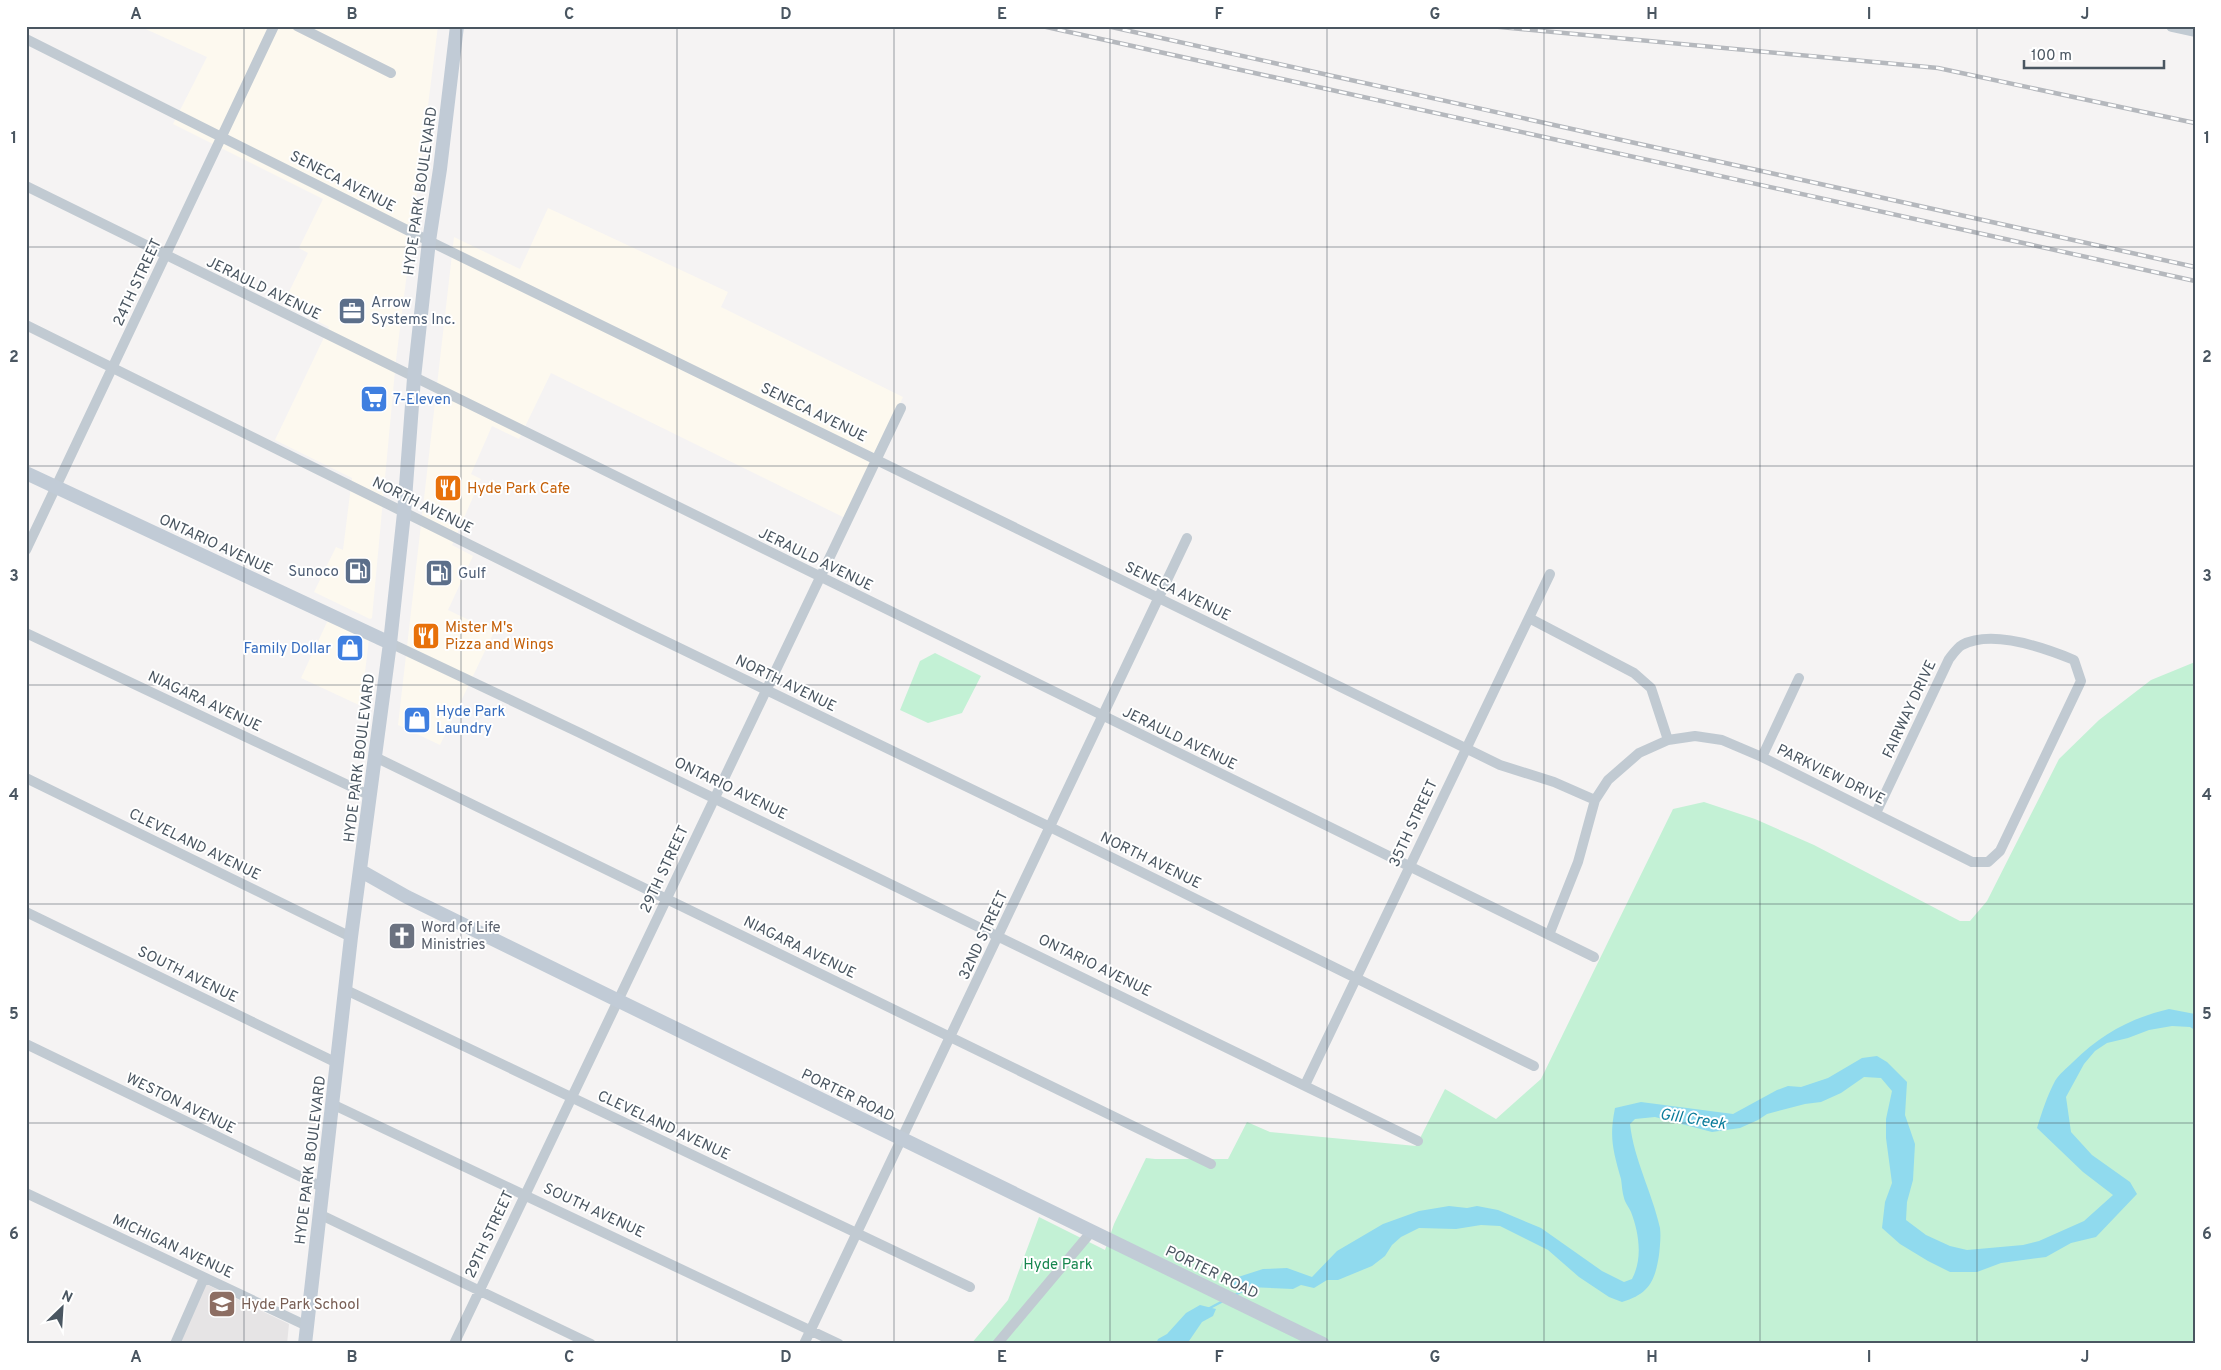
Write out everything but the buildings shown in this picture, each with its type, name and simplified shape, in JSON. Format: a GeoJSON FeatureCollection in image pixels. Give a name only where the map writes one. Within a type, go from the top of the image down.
{"type":"FeatureCollection","features":[{"type":"Feature","properties":{"kind":"main road","name":"HYDE PARK BOULEVARD"},"geometry":{"type":"LineString","coordinates":[[305,1344],[322,1188],[334,1105],[351,937],[390,643],[404,513],[414,378],[429,241],[458,26]]}},
{"type":"Feature","properties":{"kind":"main road","name":"ONTARIO AVENUE"},"geometry":{"type":"LineString","coordinates":[[26,473],[390,643]]}},
{"type":"Feature","properties":{"kind":"main road","name":"PORTER ROAD"},"geometry":{"type":"LineString","coordinates":[[361,871],[407,896],[617,1000],[1323,1344]]}},
{"type":"Feature","properties":{"kind":"street","name":"24TH STREET"},"geometry":{"type":"LineString","coordinates":[[26,550],[274,26]]}},
{"type":"Feature","properties":{"kind":"street"},"geometry":{"type":"LineString","coordinates":[[297,26],[391,73]]}},
{"type":"Feature","properties":{"kind":"street"},"geometry":{"type":"LineString","coordinates":[[2172,26],[2195,31]]}},
{"type":"Feature","properties":{"kind":"street","name":"SENECA AVENUE"},"geometry":{"type":"LineString","coordinates":[[26,39],[429,241],[1500,765],[1554,782],[1595,800]]}},
{"type":"Feature","properties":{"kind":"street","name":"JERAULD AVENUE"},"geometry":{"type":"LineString","coordinates":[[26,186],[819,578],[1594,957]]}},
{"type":"Feature","properties":{"kind":"street","name":"NORTH AVENUE"},"geometry":{"type":"LineString","coordinates":[[26,325],[404,513],[1050,827],[1534,1066]]}},
{"type":"Feature","properties":{"kind":"street","name":"29TH STREET"},"geometry":{"type":"LineString","coordinates":[[454,1344],[901,408]]}},
{"type":"Feature","properties":{"kind":"street","name":"32ND STREET"},"geometry":{"type":"LineString","coordinates":[[804,1344],[1187,538]]}},
{"type":"Feature","properties":{"kind":"street","name":"35TH STREET"},"geometry":{"type":"LineString","coordinates":[[1305,1085],[1358,978],[1409,867],[1550,574]]}},
{"type":"Feature","properties":{"kind":"street"},"geometry":{"type":"LineString","coordinates":[[1528,618],[1634,673],[1652,688],[1668,740]]}},
{"type":"Feature","properties":{"kind":"street","name":"NIAGARA AVENUE"},"geometry":{"type":"LineString","coordinates":[[26,634],[370,796]]}},
{"type":"Feature","properties":{"kind":"street","name":"FAIRWAY DRIVE"},"geometry":{"type":"LineString","coordinates":[[1876,813],[1949,659],[1961,646],[1981,639],[2012,641],[2047,648],[2074,660]]}},
{"type":"Feature","properties":{"kind":"street","name":"ONTARIO AVENUE"},"geometry":{"type":"LineString","coordinates":[[390,643],[999,936],[1418,1141]]}},
{"type":"Feature","properties":{"kind":"street","name":"PARKVIEW DRIVE"},"geometry":{"type":"LineString","coordinates":[[1549,934],[1578,862],[1595,800],[1608,780],[1639,753],[1668,740],[1695,736],[1722,740],[1762,757],[1972,862],[1988,862],[2000,851],[2081,681],[2074,660]]}},
{"type":"Feature","properties":{"kind":"street"},"geometry":{"type":"LineString","coordinates":[[1762,757],[1799,678]]}},
{"type":"Feature","properties":{"kind":"street","name":"NIAGARA AVENUE"},"geometry":{"type":"LineString","coordinates":[[375,757],[1211,1164]]}},
{"type":"Feature","properties":{"kind":"street","name":"CLEVELAND AVENUE"},"geometry":{"type":"LineString","coordinates":[[26,778],[351,937]]}},
{"type":"Feature","properties":{"kind":"street","name":"SOUTH AVENUE"},"geometry":{"type":"LineString","coordinates":[[26,912],[337,1063]]}},
{"type":"Feature","properties":{"kind":"street","name":"CLEVELAND AVENUE"},"geometry":{"type":"LineString","coordinates":[[346,990],[970,1287]]}},
{"type":"Feature","properties":{"kind":"street","name":"WESTON AVENUE"},"geometry":{"type":"LineString","coordinates":[[26,1044],[322,1188]]}},
{"type":"Feature","properties":{"kind":"street","name":"SOUTH AVENUE"},"geometry":{"type":"LineString","coordinates":[[334,1105],[840,1344]]}},
{"type":"Feature","properties":{"kind":"street","name":"MICHIGAN AVENUE"},"geometry":{"type":"LineString","coordinates":[[26,1193],[307,1326]]}},
{"type":"Feature","properties":{"kind":"street"},"geometry":{"type":"LineString","coordinates":[[320,1214],[591,1344]]}},
{"type":"Feature","properties":{"kind":"street"},"geometry":{"type":"LineString","coordinates":[[997,1344],[1092,1231]]}},
{"type":"Feature","properties":{"kind":"street"},"geometry":{"type":"LineString","coordinates":[[175,1344],[204,1278]]}},
{"type":"Feature","properties":{"kind":"shaded area"},"geometry":{"type":"Polygon","coordinates":[[[139,26],[438,26],[396,360],[372,618],[370,619],[314,592],[336,547],[343,550],[352,478],[275,440],[329,327],[283,304],[308,253],[299,248],[323,199],[173,124],[207,57],[139,26]]]}},
{"type":"Feature","properties":{"kind":"shaded area"},"geometry":{"type":"Polygon","coordinates":[[[548,208],[728,292],[721,307],[903,397],[845,518],[551,373],[519,439],[492,426],[471,474],[481,479],[452,545],[473,556],[448,610],[494,632],[440,745],[398,725],[454,237],[520,269],[548,208]]]}},
{"type":"Feature","properties":{"kind":"shaded area"},"geometry":{"type":"Polygon","coordinates":[[[328,620],[369,639],[361,706],[301,678],[328,620]]]}},
{"type":"Feature","properties":{"kind":"shaded area","name":"Hyde Park School"},"geometry":{"type":"Polygon","coordinates":[[[206,1284],[289,1324],[287,1344],[179,1344],[206,1284]]]}},
{"type":"Feature","properties":{"kind":"green space"},"geometry":{"type":"Polygon","coordinates":[[[935,653],[981,676],[962,713],[928,723],[900,710],[920,661],[935,653]]]}},
{"type":"Feature","properties":{"kind":"green space","name":"Hyde Park"},"geometry":{"type":"Polygon","coordinates":[[[2195,662],[2195,1344],[971,1344],[1008,1300],[1039,1217],[1105,1250],[1114,1224],[1146,1158],[1228,1159],[1247,1122],[1270,1132],[1416,1146],[1445,1089],[1496,1119],[1541,1079],[1673,809],[1704,802],[1755,819],[1814,845],[1960,921],[1970,921],[1987,901],[2059,759],[2099,720],[2151,680],[2195,662]]]}},
{"type":"Feature","properties":{"kind":"water"},"geometry":{"type":"Polygon","coordinates":[[[2169,1009],[2195,1014],[2195,1030],[2190,1027],[2172,1026],[2149,1030],[2107,1043],[2095,1051],[2084,1064],[2066,1097],[2071,1132],[2092,1155],[2130,1182],[2137,1194],[2096,1237],[2071,1243],[2046,1257],[2001,1263],[1977,1272],[1950,1272],[1900,1244],[1882,1228],[1885,1202],[1892,1183],[1886,1138],[1886,1119],[1892,1091],[1881,1078],[1864,1077],[1841,1093],[1821,1102],[1805,1104],[1767,1114],[1740,1128],[1712,1132],[1655,1117],[1635,1119],[1630,1124],[1632,1137],[1657,1215],[1660,1228],[1660,1245],[1655,1272],[1649,1285],[1639,1295],[1622,1302],[1609,1297],[1579,1277],[1548,1250],[1500,1226],[1481,1225],[1456,1229],[1419,1228],[1401,1237],[1392,1245],[1385,1256],[1372,1266],[1338,1280],[1327,1280],[1314,1288],[1301,1285],[1293,1289],[1249,1287],[1241,1291],[1228,1285],[1235,1278],[1263,1269],[1287,1268],[1312,1277],[1337,1251],[1383,1224],[1419,1211],[1449,1206],[1467,1208],[1477,1206],[1498,1210],[1541,1228],[1602,1271],[1624,1282],[1632,1279],[1638,1263],[1639,1246],[1634,1220],[1623,1196],[1614,1152],[1612,1127],[1615,1108],[1641,1102],[1733,1114],[1777,1090],[1788,1086],[1801,1087],[1828,1078],[1862,1058],[1877,1056],[1887,1062],[1907,1082],[1905,1115],[1915,1144],[1913,1180],[1907,1202],[1906,1220],[1926,1235],[1950,1246],[1967,1250],[2023,1245],[2039,1241],[2084,1221],[2113,1195],[2083,1172],[2037,1128],[2055,1081],[2061,1073],[2094,1043],[2117,1028],[2142,1017],[2169,1009]]]}},
{"type":"Feature","properties":{"kind":"water"},"geometry":{"type":"Polygon","coordinates":[[[1200,1305],[1216,1309],[1213,1316],[1202,1322],[1189,1341],[1184,1344],[1156,1344],[1158,1339],[1167,1334],[1186,1313],[1200,1305]]]}},
{"type":"Feature","properties":{"kind":"waterway","name":"Gill Creek"},"geometry":{"type":"LineString","coordinates":[[1235,1295],[1252,1286]]}},
{"type":"Feature","properties":{"kind":"waterway","name":"Gill Creek"},"geometry":{"type":"LineString","coordinates":[[1208,1309],[1223,1301]]}},
{"type":"Feature","properties":{"kind":"railway"},"geometry":{"type":"LineString","coordinates":[[1042,26],[2195,281]]}},
{"type":"Feature","properties":{"kind":"railway"},"geometry":{"type":"LineString","coordinates":[[1107,26],[2195,267]]}},
{"type":"Feature","properties":{"kind":"railway"},"geometry":{"type":"LineString","coordinates":[[1490,26],[1938,68],[2195,123]]}},
{"type":"Feature","properties":{"kind":"place","name":"Arrow Systems Inc."},"geometry":{"type":"Point","coordinates":[352,311]}},
{"type":"Feature","properties":{"kind":"place","name":"7-Eleven"},"geometry":{"type":"Point","coordinates":[374,399]}},
{"type":"Feature","properties":{"kind":"place","name":"Hyde Park Cafe"},"geometry":{"type":"Point","coordinates":[448,488]}},
{"type":"Feature","properties":{"kind":"place","name":"Sunoco"},"geometry":{"type":"Point","coordinates":[358,571]}},
{"type":"Feature","properties":{"kind":"place","name":"Gulf"},"geometry":{"type":"Point","coordinates":[439,573]}},
{"type":"Feature","properties":{"kind":"place","name":"Mister M's Pizza and Wings"},"geometry":{"type":"Point","coordinates":[426,636]}},
{"type":"Feature","properties":{"kind":"place","name":"Family Dollar"},"geometry":{"type":"Point","coordinates":[350,648]}},
{"type":"Feature","properties":{"kind":"place","name":"Hyde Park Laundry"},"geometry":{"type":"Point","coordinates":[417,720]}},
{"type":"Feature","properties":{"kind":"place","name":"Word of Life Ministries"},"geometry":{"type":"Point","coordinates":[402,936]}},
{"type":"Feature","properties":{"kind":"place","name":"Hyde Park School"},"geometry":{"type":"Point","coordinates":[222,1304]}}]}
